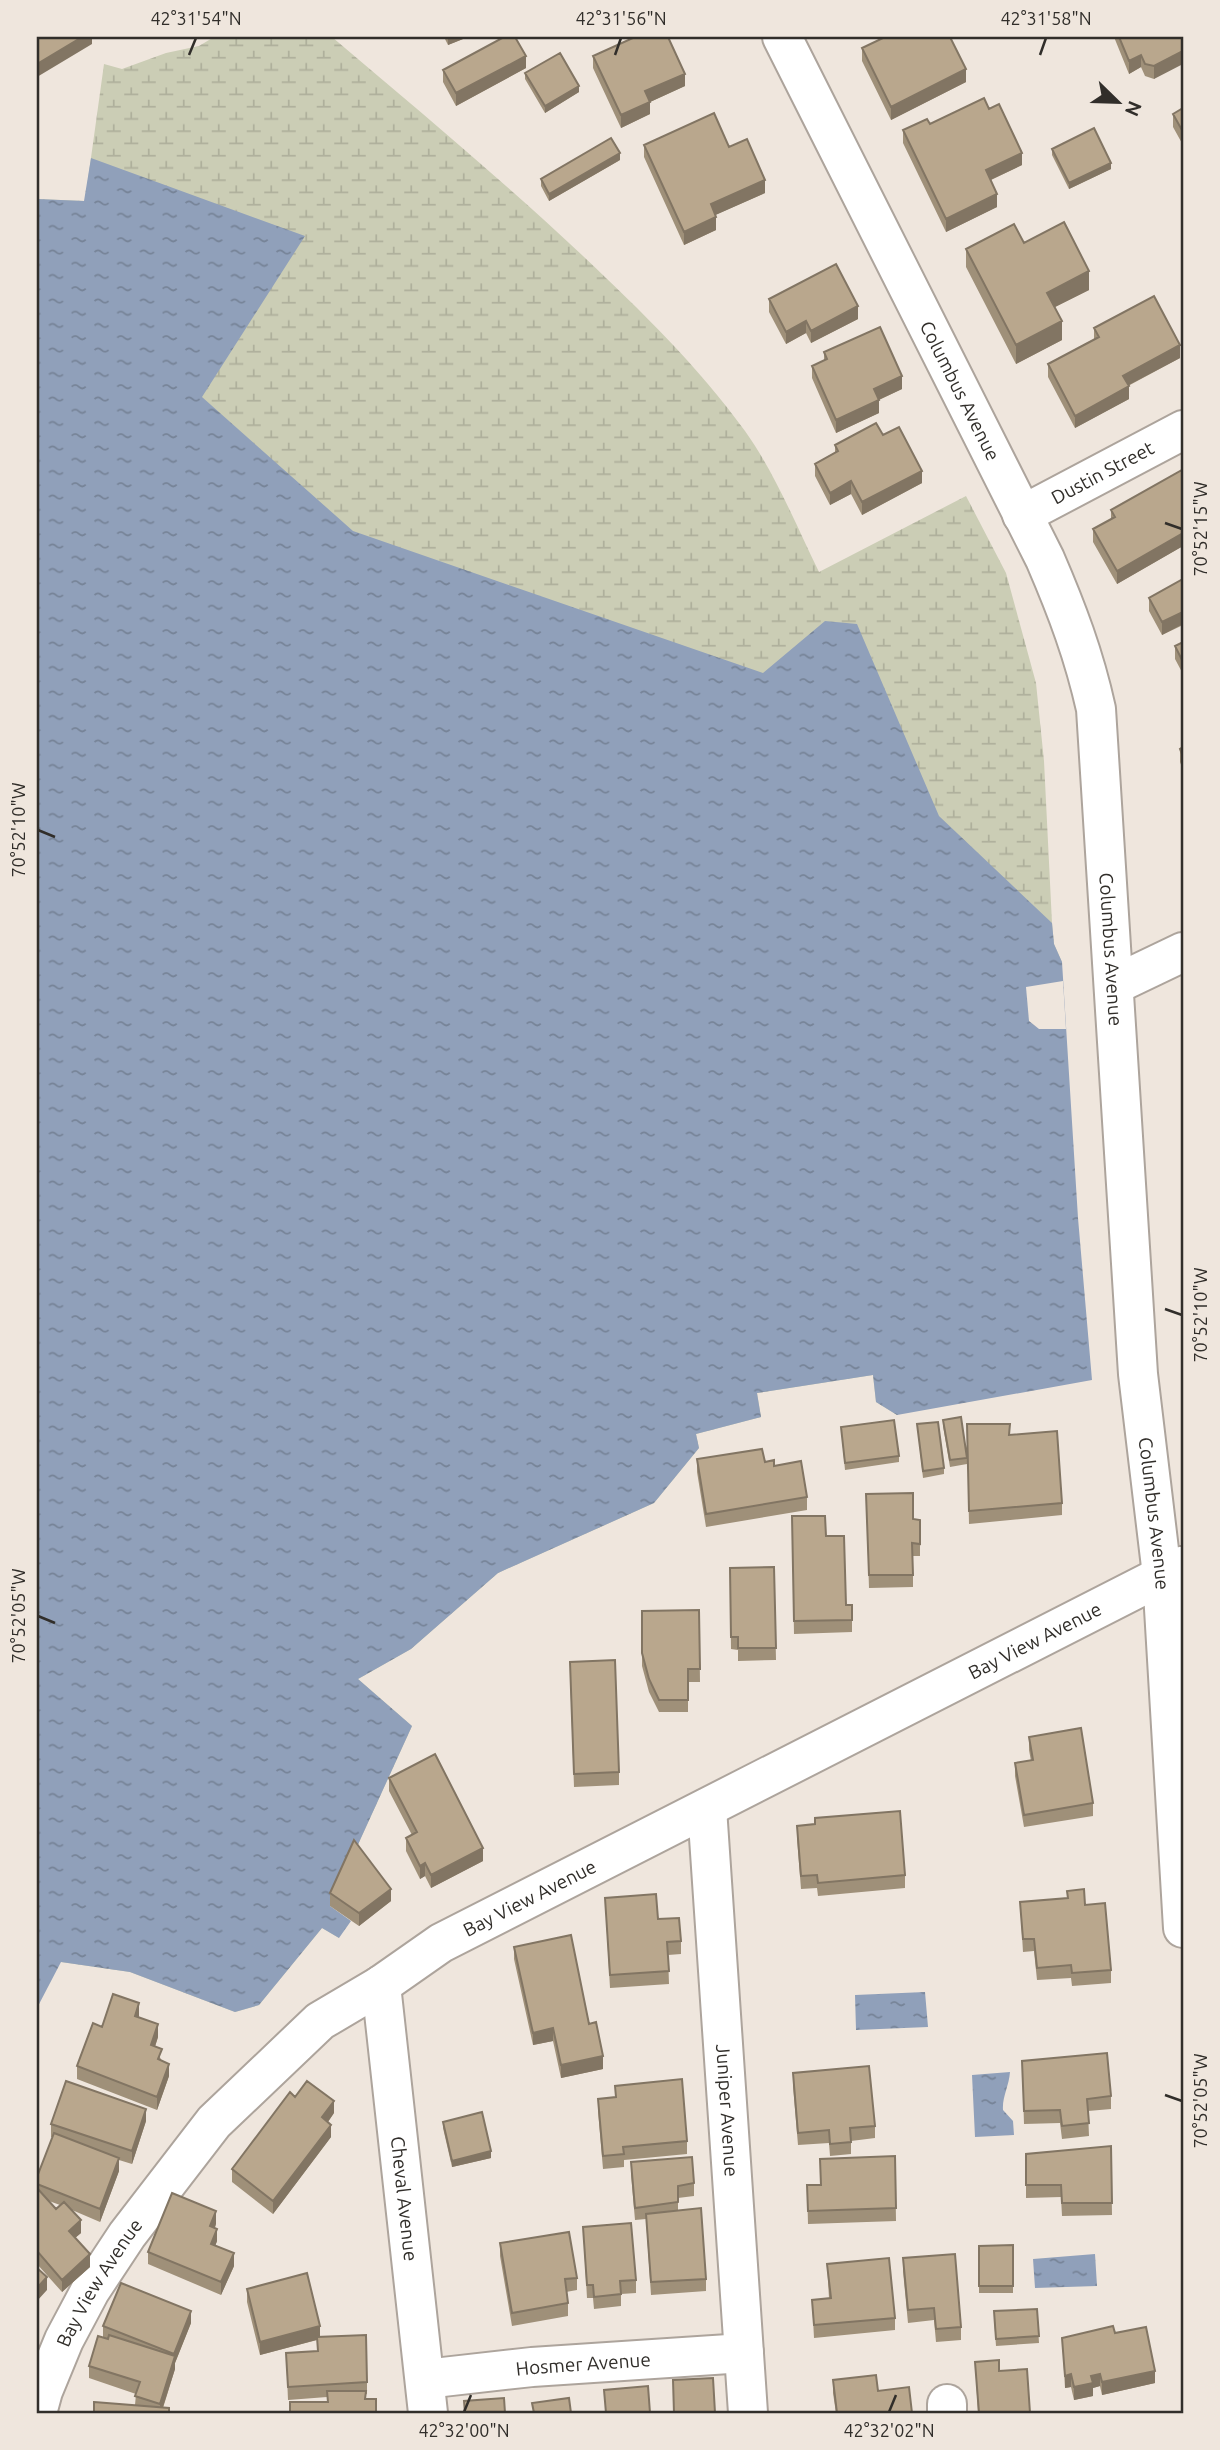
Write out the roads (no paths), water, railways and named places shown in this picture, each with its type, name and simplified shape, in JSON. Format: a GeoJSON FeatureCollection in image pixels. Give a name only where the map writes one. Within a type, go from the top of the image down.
{"type":"FeatureCollection","features":[{"type":"Feature","properties":{"kind":"street","name":"Columbus Avenue"},"geometry":{"type":"LineString","coordinates":[[782,37],[1045,559],[1086,663],[1096,709],[1138,1374],[1172,1570],[1183,1928]]}},
{"type":"Feature","properties":{"kind":"street","name":"Dustin Street"},"geometry":{"type":"LineString","coordinates":[[1022,515],[1183,430]]}},
{"type":"Feature","properties":{"kind":"street"},"geometry":{"type":"LineString","coordinates":[[1114,985],[1183,952]]}},
{"type":"Feature","properties":{"kind":"street","name":"Bay View Avenue"},"geometry":{"type":"LineString","coordinates":[[37,2413],[64,2340],[90,2291],[135,2225],[206,2132],[320,2021],[381,1985],[441,1943],[1172,1570]]}},
{"type":"Feature","properties":{"kind":"street","name":"Juniper Avenue"},"geometry":{"type":"LineString","coordinates":[[707,1808],[748,2413]]}},
{"type":"Feature","properties":{"kind":"street","name":"Cheval Avenue"},"geometry":{"type":"LineString","coordinates":[[381,1985],[427,2396]]}},
{"type":"Feature","properties":{"kind":"street","name":"Hosmer Avenue"},"geometry":{"type":"LineString","coordinates":[[427,2396],[532,2367],[744,2353]]}},
{"type":"Feature","properties":{"kind":"water"},"geometry":{"type":"Polygon","coordinates":[[[91,158],[305,236],[202,397],[353,531],[763,673],[825,621],[857,624],[939,816],[1052,923],[1054,944],[1062,962],[1078,1218],[1092,1380],[897,1415],[876,1402],[873,1375],[757,1393],[761,1417],[696,1434],[699,1448],[654,1503],[498,1573],[411,1649],[358,1679],[412,1726],[330,1906],[351,1921],[339,1938],[322,1928],[259,2005],[235,2012],[130,1972],[61,1962],[37,2008],[37,199],[84,201],[91,158]]]}},
{"type":"Feature","properties":{"kind":"water"},"geometry":{"type":"Polygon","coordinates":[[[925,1992],[928,2027],[856,2030],[855,1995],[925,1992]]]}},
{"type":"Feature","properties":{"kind":"water"},"geometry":{"type":"Polygon","coordinates":[[[1010,2072],[1003,2110],[1013,2121],[1014,2135],[975,2137],[972,2075],[1010,2072]]]}},
{"type":"Feature","properties":{"kind":"water"},"geometry":{"type":"Polygon","coordinates":[[[1095,2254],[1097,2286],[1035,2288],[1033,2259],[1095,2254]]]}}]}
